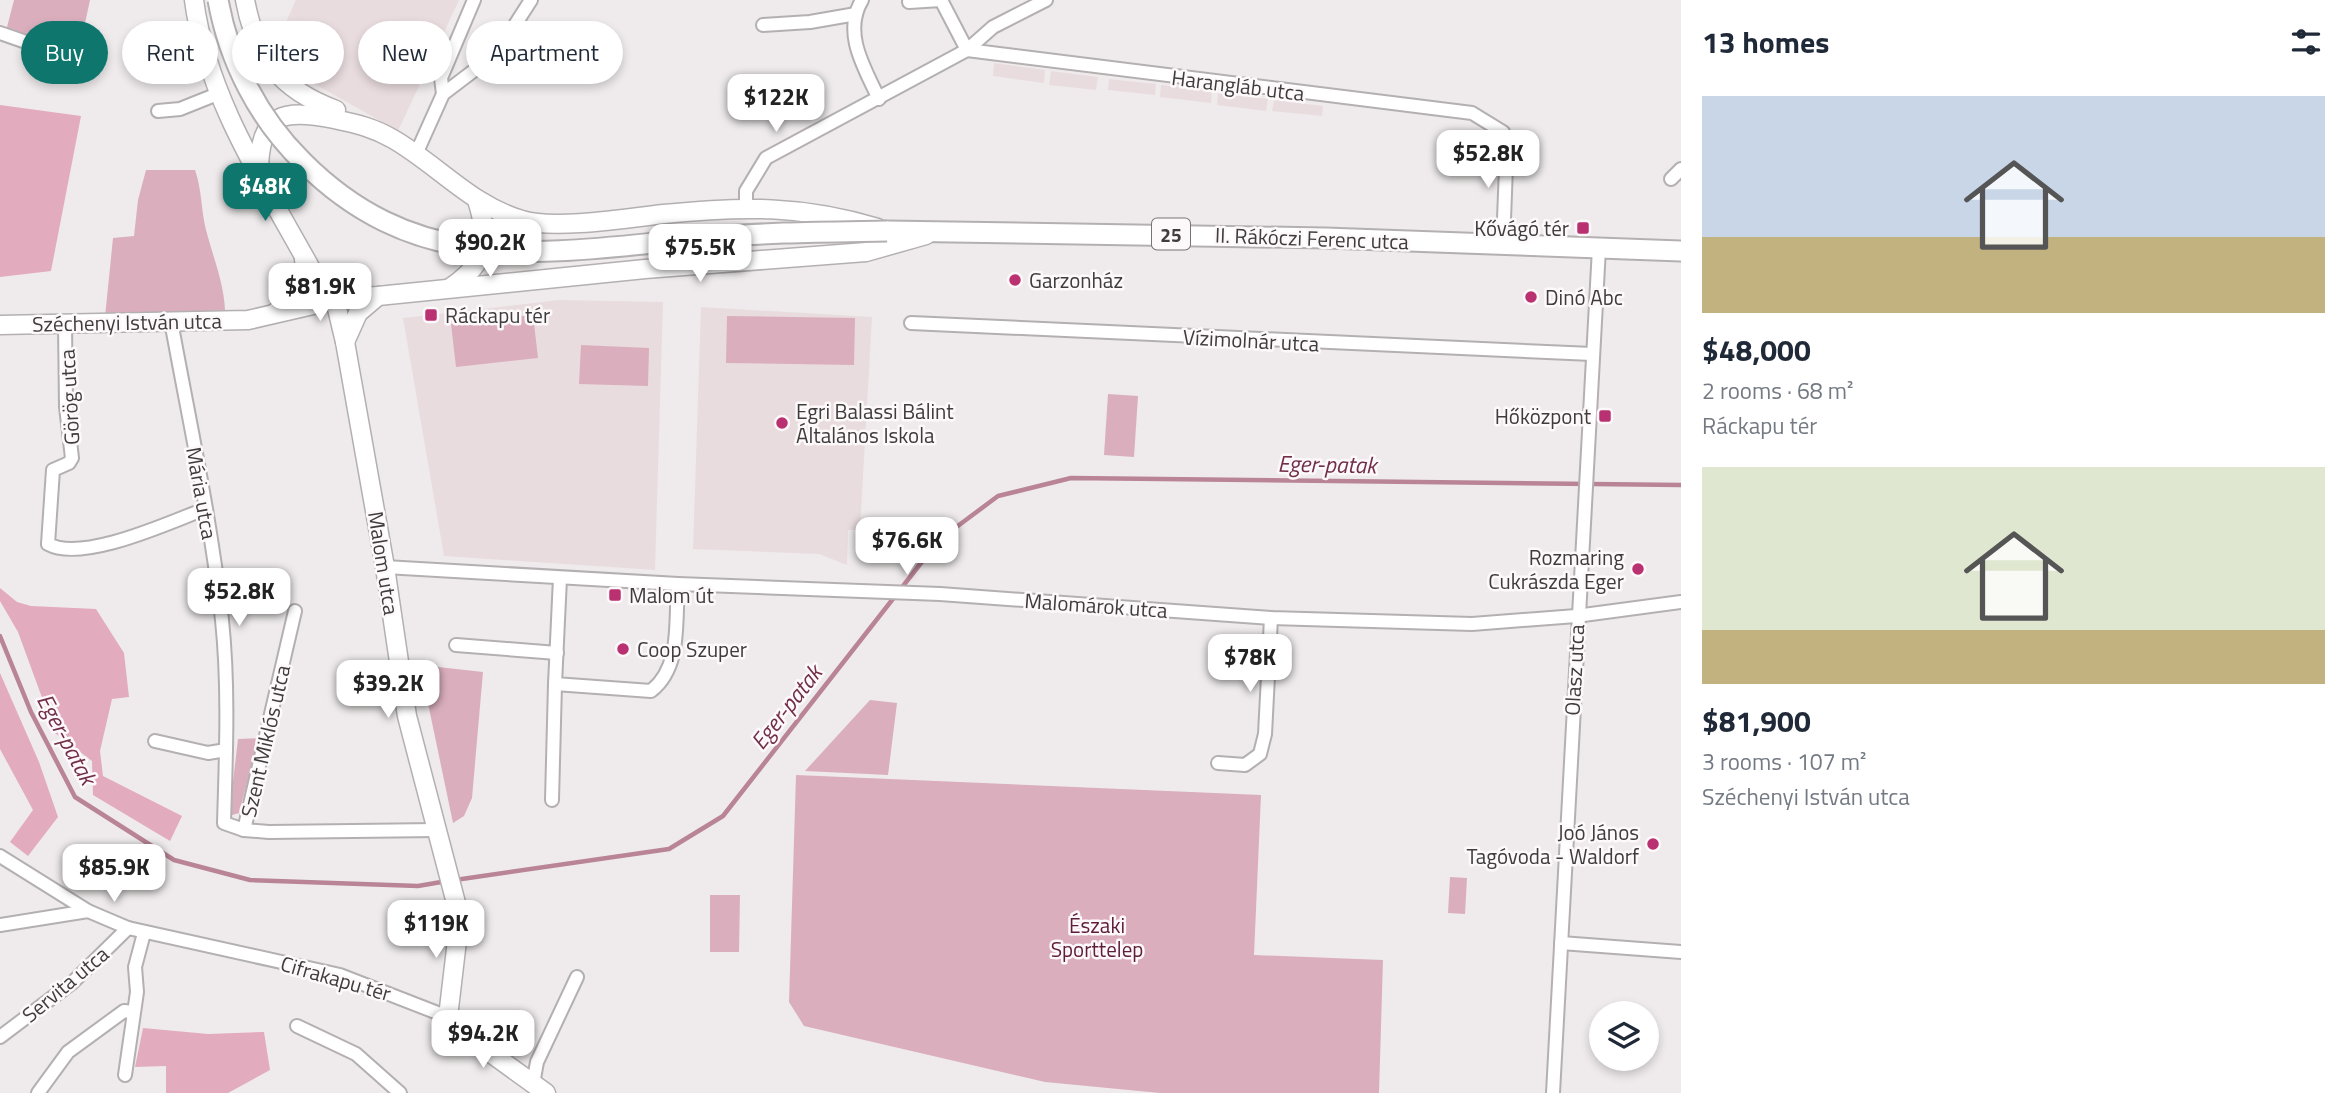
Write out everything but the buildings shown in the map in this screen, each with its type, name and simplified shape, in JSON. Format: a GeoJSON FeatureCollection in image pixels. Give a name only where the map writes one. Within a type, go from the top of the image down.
{"type":"FeatureCollection","features":[{"type":"Feature","properties":{"kind":"main road"},"geometry":{"type":"LineString","coordinates":[[194,0],[220,93],[321,287],[334,296],[378,296],[447,290],[468,275],[481,260],[485,237],[477,200],[416,154],[288,86],[272,69],[257,43],[245,0]]}},
{"type":"Feature","properties":{"kind":"main road","name":"II. Rákóczi Ferenc utca"},"geometry":{"type":"LineString","coordinates":[[218,0],[230,46],[242,77],[263,114],[289,148],[323,182],[359,208],[403,230],[448,245],[558,253],[758,234],[942,231],[1326,238],[1681,251]]}},
{"type":"Feature","properties":{"kind":"main road"},"geometry":{"type":"LineString","coordinates":[[259,172],[261,150],[268,130],[282,115],[297,113],[357,121]]}},
{"type":"Feature","properties":{"kind":"main road","name":"II. Rákóczi Ferenc utca"},"geometry":{"type":"LineString","coordinates":[[477,200],[526,222],[592,222],[746,208],[831,214],[887,231]]}},
{"type":"Feature","properties":{"kind":"main road"},"geometry":{"type":"LineString","coordinates":[[485,237],[506,225],[526,222]]}},
{"type":"Feature","properties":{"kind":"main road","name":"II. Rákóczi Ferenc utca"},"geometry":{"type":"LineString","coordinates":[[447,290],[645,269],[866,252],[942,231]]}},
{"type":"Feature","properties":{"kind":"main road"},"geometry":{"type":"LineString","coordinates":[[272,316],[303,285],[306,274],[304,256]]}},
{"type":"Feature","properties":{"kind":"main road","name":"Széchenyi István utca"},"geometry":{"type":"LineString","coordinates":[[0,325],[248,320],[272,316],[334,296]]}},
{"type":"Feature","properties":{"kind":"main road","name":"Malom utca"},"geometry":{"type":"LineString","coordinates":[[334,296],[345,342],[385,567],[407,716],[437,830]]}},
{"type":"Feature","properties":{"kind":"main road"},"geometry":{"type":"LineString","coordinates":[[345,342],[358,313],[378,296]]}},
{"type":"Feature","properties":{"kind":"main road"},"geometry":{"type":"LineString","coordinates":[[437,830],[456,903],[458,932],[448,1017],[456,1028],[539,1089]]}},
{"type":"Feature","properties":{"kind":"street"},"geometry":{"type":"LineString","coordinates":[[443,94],[441,78],[474,0]]}},
{"type":"Feature","properties":{"kind":"street"},"geometry":{"type":"LineString","coordinates":[[416,154],[443,94],[496,53],[531,0]]}},
{"type":"Feature","properties":{"kind":"street"},"geometry":{"type":"LineString","coordinates":[[909,2],[941,0],[967,50]]}},
{"type":"Feature","properties":{"kind":"street"},"geometry":{"type":"LineString","coordinates":[[746,208],[746,191],[755,171],[766,158],[967,50],[993,27],[1046,0]]}},
{"type":"Feature","properties":{"kind":"street"},"geometry":{"type":"LineString","coordinates":[[859,6],[853,33],[880,99]]}},
{"type":"Feature","properties":{"kind":"street"},"geometry":{"type":"LineString","coordinates":[[763,25],[810,22],[859,6]]}},
{"type":"Feature","properties":{"kind":"street"},"geometry":{"type":"LineString","coordinates":[[0,33],[21,40]]}},
{"type":"Feature","properties":{"kind":"street","name":"Harangláb utca"},"geometry":{"type":"LineString","coordinates":[[967,50],[1472,113],[1503,132],[1506,167],[1503,245]]}},
{"type":"Feature","properties":{"kind":"street"},"geometry":{"type":"LineString","coordinates":[[158,111],[180,109],[220,93]]}},
{"type":"Feature","properties":{"kind":"street"},"geometry":{"type":"LineString","coordinates":[[1671,179],[1681,169]]}},
{"type":"Feature","properties":{"kind":"street","name":"Olasz utca"},"geometry":{"type":"LineString","coordinates":[[1553,1093],[1576,616],[1599,248]]}},
{"type":"Feature","properties":{"kind":"street","name":"Mária utca"},"geometry":{"type":"LineString","coordinates":[[171,321],[205,509],[222,623],[226,750],[224,823],[244,830]]}},
{"type":"Feature","properties":{"kind":"street","name":"Vízimolnár utca"},"geometry":{"type":"LineString","coordinates":[[911,323],[1592,354]]}},
{"type":"Feature","properties":{"kind":"street","name":"Görög utca"},"geometry":{"type":"LineString","coordinates":[[65,325],[66,407],[72,458],[69,463],[53,471],[48,544],[56,549],[88,547],[130,537],[205,509]]}},
{"type":"Feature","properties":{"kind":"street","name":"Malomárok utca"},"geometry":{"type":"LineString","coordinates":[[385,567],[678,584],[937,595],[1271,618],[1472,624],[1576,616],[1681,602]]}},
{"type":"Feature","properties":{"kind":"street"},"geometry":{"type":"LineString","coordinates":[[552,800],[560,578]]}},
{"type":"Feature","properties":{"kind":"street"},"geometry":{"type":"LineString","coordinates":[[555,684],[651,691],[665,680],[673,662],[678,584]]}},
{"type":"Feature","properties":{"kind":"street","name":"Szent Miklós utca"},"geometry":{"type":"LineString","coordinates":[[244,830],[295,611]]}},
{"type":"Feature","properties":{"kind":"street"},"geometry":{"type":"LineString","coordinates":[[1218,763],[1245,765],[1260,754],[1265,734],[1271,618]]}},
{"type":"Feature","properties":{"kind":"street"},"geometry":{"type":"LineString","coordinates":[[456,645],[556,653]]}},
{"type":"Feature","properties":{"kind":"street"},"geometry":{"type":"LineString","coordinates":[[155,741],[208,753],[226,750]]}},
{"type":"Feature","properties":{"kind":"street"},"geometry":{"type":"LineString","coordinates":[[244,830],[437,830]]}},
{"type":"Feature","properties":{"kind":"street","name":"Cifrakapu tér"},"geometry":{"type":"LineString","coordinates":[[0,856],[88,911],[128,928],[340,975],[448,1017]]}},
{"type":"Feature","properties":{"kind":"street"},"geometry":{"type":"LineString","coordinates":[[0,925],[88,911]]}},
{"type":"Feature","properties":{"kind":"street","name":"Servita utca"},"geometry":{"type":"LineString","coordinates":[[0,1037],[73,982],[128,928]]}},
{"type":"Feature","properties":{"kind":"street"},"geometry":{"type":"LineString","coordinates":[[125,1075],[137,992],[135,967],[148,934]]}},
{"type":"Feature","properties":{"kind":"street"},"geometry":{"type":"LineString","coordinates":[[1561,943],[1681,952]]}},
{"type":"Feature","properties":{"kind":"street"},"geometry":{"type":"LineString","coordinates":[[539,1089],[537,1062],[577,977]]}},
{"type":"Feature","properties":{"kind":"street"},"geometry":{"type":"LineString","coordinates":[[38,1093],[68,1052],[124,1011],[133,1012]]}},
{"type":"Feature","properties":{"kind":"street"},"geometry":{"type":"LineString","coordinates":[[297,1026],[356,1054],[400,1093]]}},
{"type":"Feature","properties":{"kind":"shaded area"},"geometry":{"type":"Polygon","coordinates":[[[296,0],[459,0],[449,21],[358,21],[358,84],[420,84],[398,131],[315,84],[344,84],[344,21],[287,21],[296,0]]]}},
{"type":"Feature","properties":{"kind":"shaded area"},"geometry":{"type":"Polygon","coordinates":[[[994,63],[1045,70],[1044,83],[993,76],[994,63]]]}},
{"type":"Feature","properties":{"kind":"shaded area"},"geometry":{"type":"Polygon","coordinates":[[[1051,71],[1098,77],[1096,90],[1049,85],[1051,71]]]}},
{"type":"Feature","properties":{"kind":"shaded area"},"geometry":{"type":"Polygon","coordinates":[[[1109,79],[1156,84],[1155,95],[1108,90],[1109,79]]]}},
{"type":"Feature","properties":{"kind":"shaded area"},"geometry":{"type":"Polygon","coordinates":[[[1161,85],[1212,91],[1211,103],[1160,97],[1161,85]]]}},
{"type":"Feature","properties":{"kind":"shaded area"},"geometry":{"type":"Polygon","coordinates":[[[1218,93],[1268,99],[1266,111],[1217,105],[1218,93]]]}},
{"type":"Feature","properties":{"kind":"shaded area"},"geometry":{"type":"Polygon","coordinates":[[[1274,100],[1323,106],[1322,116],[1272,111],[1274,100]]]}},
{"type":"Feature","properties":{"kind":"shaded area"},"geometry":{"type":"Polygon","coordinates":[[[0,105],[81,116],[51,271],[0,277],[0,105]]]}},
{"type":"Feature","properties":{"kind":"shaded area"},"geometry":{"type":"Polygon","coordinates":[[[559,300],[663,302],[655,570],[444,556],[403,318],[559,300]]]}},
{"type":"Feature","properties":{"kind":"shaded area","name":"Egri Balassi Bálint Általános Iskola"},"geometry":{"type":"Polygon","coordinates":[[[701,307],[872,317],[860,530],[848,530],[847,565],[819,554],[693,549],[701,307]]]}},
{"type":"Feature","properties":{"kind":"shaded area"},"geometry":{"type":"Polygon","coordinates":[[[0,588],[17,602],[31,606],[96,609],[124,653],[129,697],[112,699],[100,751],[103,776],[182,816],[170,841],[93,795],[92,761],[55,733],[18,632],[0,601],[0,588]]]}},
{"type":"Feature","properties":{"kind":"shaded area"},"geometry":{"type":"Polygon","coordinates":[[[0,673],[39,762],[58,817],[28,856],[10,842],[33,810],[0,749],[0,673]]]}},
{"type":"Feature","properties":{"kind":"shaded area"},"geometry":{"type":"Polygon","coordinates":[[[143,1028],[208,1034],[264,1032],[270,1070],[228,1093],[166,1093],[166,1066],[135,1067],[143,1028]]]}},
{"type":"Feature","properties":{"kind":"green space"},"geometry":{"type":"Polygon","coordinates":[[[14,0],[90,0],[85,21],[21,21],[21,35],[6,31],[14,0]]]}},
{"type":"Feature","properties":{"kind":"green space"},"geometry":{"type":"Polygon","coordinates":[[[146,170],[195,170],[206,230],[223,290],[225,310],[105,317],[113,238],[134,236],[138,200],[146,170]]]}},
{"type":"Feature","properties":{"kind":"green space"},"geometry":{"type":"Polygon","coordinates":[[[533,315],[538,358],[456,367],[451,324],[533,315]]]}},
{"type":"Feature","properties":{"kind":"green space"},"geometry":{"type":"Polygon","coordinates":[[[727,316],[855,318],[854,365],[726,363],[727,316]]]}},
{"type":"Feature","properties":{"kind":"green space"},"geometry":{"type":"Polygon","coordinates":[[[581,345],[649,348],[648,386],[579,384],[581,345]]]}},
{"type":"Feature","properties":{"kind":"green space"},"geometry":{"type":"Polygon","coordinates":[[[1108,394],[1138,396],[1134,457],[1104,455],[1108,394]]]}},
{"type":"Feature","properties":{"kind":"green space"},"geometry":{"type":"Polygon","coordinates":[[[420,665],[483,672],[472,798],[464,816],[453,823],[420,665]]]}},
{"type":"Feature","properties":{"kind":"green space"},"geometry":{"type":"Polygon","coordinates":[[[870,700],[897,703],[888,775],[805,771],[870,700]]]}},
{"type":"Feature","properties":{"kind":"green space"},"geometry":{"type":"Polygon","coordinates":[[[259,738],[239,813],[229,816],[238,739],[259,738]]]}},
{"type":"Feature","properties":{"kind":"green space","name":"Északi Sporttelep"},"geometry":{"type":"Polygon","coordinates":[[[796,775],[1261,795],[1254,955],[1383,960],[1379,1093],[1160,1093],[1045,1082],[804,1026],[789,1002],[796,775]]]}},
{"type":"Feature","properties":{"kind":"green space"},"geometry":{"type":"Polygon","coordinates":[[[1450,877],[1467,878],[1465,914],[1448,913],[1450,877]]]}},
{"type":"Feature","properties":{"kind":"green space"},"geometry":{"type":"Polygon","coordinates":[[[710,895],[740,895],[739,952],[710,952],[710,895]]]}},
{"type":"Feature","properties":{"kind":"waterway","name":"Eger-patak"},"geometry":{"type":"LineString","coordinates":[[455,880],[669,849],[723,816],[939,540],[998,496],[1071,478],[1681,485]]}},
{"type":"Feature","properties":{"kind":"waterway","name":"Eger-patak"},"geometry":{"type":"LineString","coordinates":[[0,636],[31,712],[75,797],[174,860],[250,880],[418,886],[447,881]]}},
{"type":"Feature","properties":{"kind":"place","name":"Kővágó tér"},"geometry":{"type":"Point","coordinates":[1583,228]}},
{"type":"Feature","properties":{"kind":"place","name":"Garzonház"},"geometry":{"type":"Point","coordinates":[1015,280]}},
{"type":"Feature","properties":{"kind":"place","name":"Dinó Abc"},"geometry":{"type":"Point","coordinates":[1531,297]}},
{"type":"Feature","properties":{"kind":"place","name":"Ráckapu tér"},"geometry":{"type":"Point","coordinates":[431,315]}},
{"type":"Feature","properties":{"kind":"place","name":"Hőközpont"},"geometry":{"type":"Point","coordinates":[1605,416]}},
{"type":"Feature","properties":{"kind":"place","name":"Egri Balassi Bálint Általános Iskola"},"geometry":{"type":"Point","coordinates":[782,423]}},
{"type":"Feature","properties":{"kind":"place","name":"Rozmaring Cukrászda Eger"},"geometry":{"type":"Point","coordinates":[1638,569]}},
{"type":"Feature","properties":{"kind":"place","name":"Malom út"},"geometry":{"type":"Point","coordinates":[615,595]}},
{"type":"Feature","properties":{"kind":"place","name":"Coop Szuper"},"geometry":{"type":"Point","coordinates":[623,649]}},
{"type":"Feature","properties":{"kind":"place","name":"Joó János Tagóvoda - Waldorf"},"geometry":{"type":"Point","coordinates":[1653,844]}}]}
